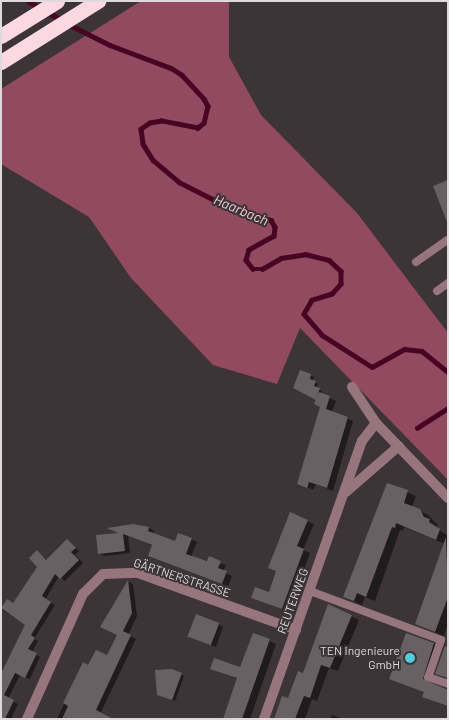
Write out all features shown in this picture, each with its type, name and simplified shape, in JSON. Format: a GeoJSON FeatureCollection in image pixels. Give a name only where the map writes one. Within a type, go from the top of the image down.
{"type":"FeatureCollection","features":[{"type":"Feature","properties":{"kind":"highway"},"geometry":{"type":"LineString","coordinates":[[1,36],[57,1]]}},
{"type":"Feature","properties":{"kind":"highway"},"geometry":{"type":"LineString","coordinates":[[1,62],[98,1]]}},
{"type":"Feature","properties":{"kind":"street"},"geometry":{"type":"LineString","coordinates":[[352,388],[376,422],[448,498]]}},
{"type":"Feature","properties":{"kind":"street","name":"REUTERWEG"},"geometry":{"type":"LineString","coordinates":[[264,719],[362,441],[376,422]]}},
{"type":"Feature","properties":{"kind":"street"},"geometry":{"type":"LineString","coordinates":[[345,492],[399,446]]}},
{"type":"Feature","properties":{"kind":"street","name":"GÄRTNERSTRASSE"},"geometry":{"type":"LineString","coordinates":[[27,719],[83,594],[103,574],[138,574],[296,630]]}},
{"type":"Feature","properties":{"kind":"lane"},"geometry":{"type":"LineString","coordinates":[[416,262],[448,240]]}},
{"type":"Feature","properties":{"kind":"lane"},"geometry":{"type":"LineString","coordinates":[[437,291],[448,283]]}},
{"type":"Feature","properties":{"kind":"lane"},"geometry":{"type":"LineString","coordinates":[[310,591],[442,640],[428,677],[448,684]]}},
{"type":"Feature","properties":{"kind":"shaded area"},"geometry":{"type":"Polygon","coordinates":[[[141,1],[229,1],[229,57],[261,115],[357,213],[448,333],[448,480],[300,328],[277,384],[213,365],[131,278],[89,217],[1,164],[1,89],[141,1]]]}},
{"type":"Feature","properties":{"kind":"building"},"geometry":{"type":"Polygon","coordinates":[[[448,180],[448,221],[447,222],[433,186],[448,180]]]}},
{"type":"Feature","properties":{"kind":"building"},"geometry":{"type":"Polygon","coordinates":[[[300,370],[311,374],[310,379],[316,381],[314,386],[320,388],[316,400],[293,388],[300,370]]]}},
{"type":"Feature","properties":{"kind":"building"},"geometry":{"type":"Polygon","coordinates":[[[319,392],[330,396],[326,409],[348,417],[327,488],[309,482],[307,488],[297,484],[320,407],[314,404],[319,392]]]}},
{"type":"Feature","properties":{"kind":"building"},"geometry":{"type":"Polygon","coordinates":[[[387,483],[408,490],[404,503],[420,509],[424,517],[430,519],[429,522],[440,529],[436,540],[396,523],[395,528],[392,527],[366,597],[357,593],[354,601],[343,597],[387,483]]]}},
{"type":"Feature","properties":{"kind":"building"},"geometry":{"type":"Polygon","coordinates":[[[290,512],[308,520],[297,546],[304,549],[282,609],[251,598],[255,587],[269,592],[276,571],[268,568],[290,512]]]}},
{"type":"Feature","properties":{"kind":"building"},"geometry":{"type":"Polygon","coordinates":[[[133,524],[149,527],[148,531],[175,541],[178,533],[192,538],[186,554],[207,561],[209,556],[221,561],[218,568],[227,571],[222,584],[148,556],[152,545],[123,534],[125,551],[98,554],[96,535],[118,533],[107,528],[133,524]]]}},
{"type":"Feature","properties":{"kind":"building"},"geometry":{"type":"Polygon","coordinates":[[[446,537],[448,597],[435,632],[415,624],[446,537]]]}},
{"type":"Feature","properties":{"kind":"building"},"geometry":{"type":"Polygon","coordinates":[[[67,539],[76,548],[71,552],[79,560],[60,579],[55,574],[42,596],[51,602],[31,635],[35,638],[28,649],[37,653],[25,678],[15,673],[4,695],[14,700],[5,719],[1,719],[1,673],[25,625],[1,608],[7,599],[13,603],[37,567],[29,558],[37,550],[46,560],[67,539]]]}},
{"type":"Feature","properties":{"kind":"building"},"geometry":{"type":"Polygon","coordinates":[[[128,580],[132,613],[123,631],[131,635],[96,710],[113,719],[62,719],[68,706],[63,703],[83,662],[88,665],[96,650],[107,655],[117,635],[100,627],[128,580]]]}},
{"type":"Feature","properties":{"kind":"building"},"geometry":{"type":"Polygon","coordinates":[[[328,604],[352,615],[330,668],[321,665],[310,698],[304,696],[295,719],[274,719],[282,696],[288,698],[298,671],[303,673],[328,604]]]}},
{"type":"Feature","properties":{"kind":"building"},"geometry":{"type":"Polygon","coordinates":[[[196,614],[219,623],[211,645],[187,636],[196,614]]]}},
{"type":"Feature","properties":{"kind":"building"},"geometry":{"type":"Polygon","coordinates":[[[253,633],[270,639],[242,719],[223,719],[237,678],[210,669],[214,658],[240,667],[253,633]]]}},
{"type":"Feature","properties":{"kind":"building","name":"TEN Ingenieure GmbH"},"geometry":{"type":"Polygon","coordinates":[[[406,633],[434,643],[423,679],[448,690],[448,706],[422,697],[424,692],[389,679],[406,633]]]}},
{"type":"Feature","properties":{"kind":"building","name":"TEN Ingenieure GmbH"},"geometry":{"type":"Polygon","coordinates":[[[445,646],[448,648],[448,678],[435,674],[445,646]]]}},
{"type":"Feature","properties":{"kind":"building"},"geometry":{"type":"Polygon","coordinates":[[[172,669],[182,673],[172,700],[157,695],[155,670],[172,669]]]}},
{"type":"Feature","properties":{"kind":"waterway","name":"Haarbach"},"geometry":{"type":"LineString","coordinates":[[28,1],[40,8]]}},
{"type":"Feature","properties":{"kind":"waterway","name":"Haarbach"},"geometry":{"type":"LineString","coordinates":[[47,12],[62,20]]}},
{"type":"Feature","properties":{"kind":"waterway","name":"Haarbach"},"geometry":{"type":"LineString","coordinates":[[68,24],[110,45],[171,68],[182,75],[204,99],[208,106],[204,123],[198,128],[162,121],[150,123],[141,129],[143,144],[153,160],[179,182],[230,208],[271,220],[275,227],[274,236],[249,250],[246,260],[253,269],[262,269],[281,258],[305,254],[329,260],[341,271],[341,284],[332,294],[312,300],[304,314],[322,335],[372,367],[404,349],[422,351],[448,372]]}},
{"type":"Feature","properties":{"kind":"waterway"},"geometry":{"type":"LineString","coordinates":[[417,428],[448,408]]}},
{"type":"Feature","properties":{"kind":"place","name":"TEN Ingenieure GmbH"},"geometry":{"type":"Point","coordinates":[410,658]}}]}
